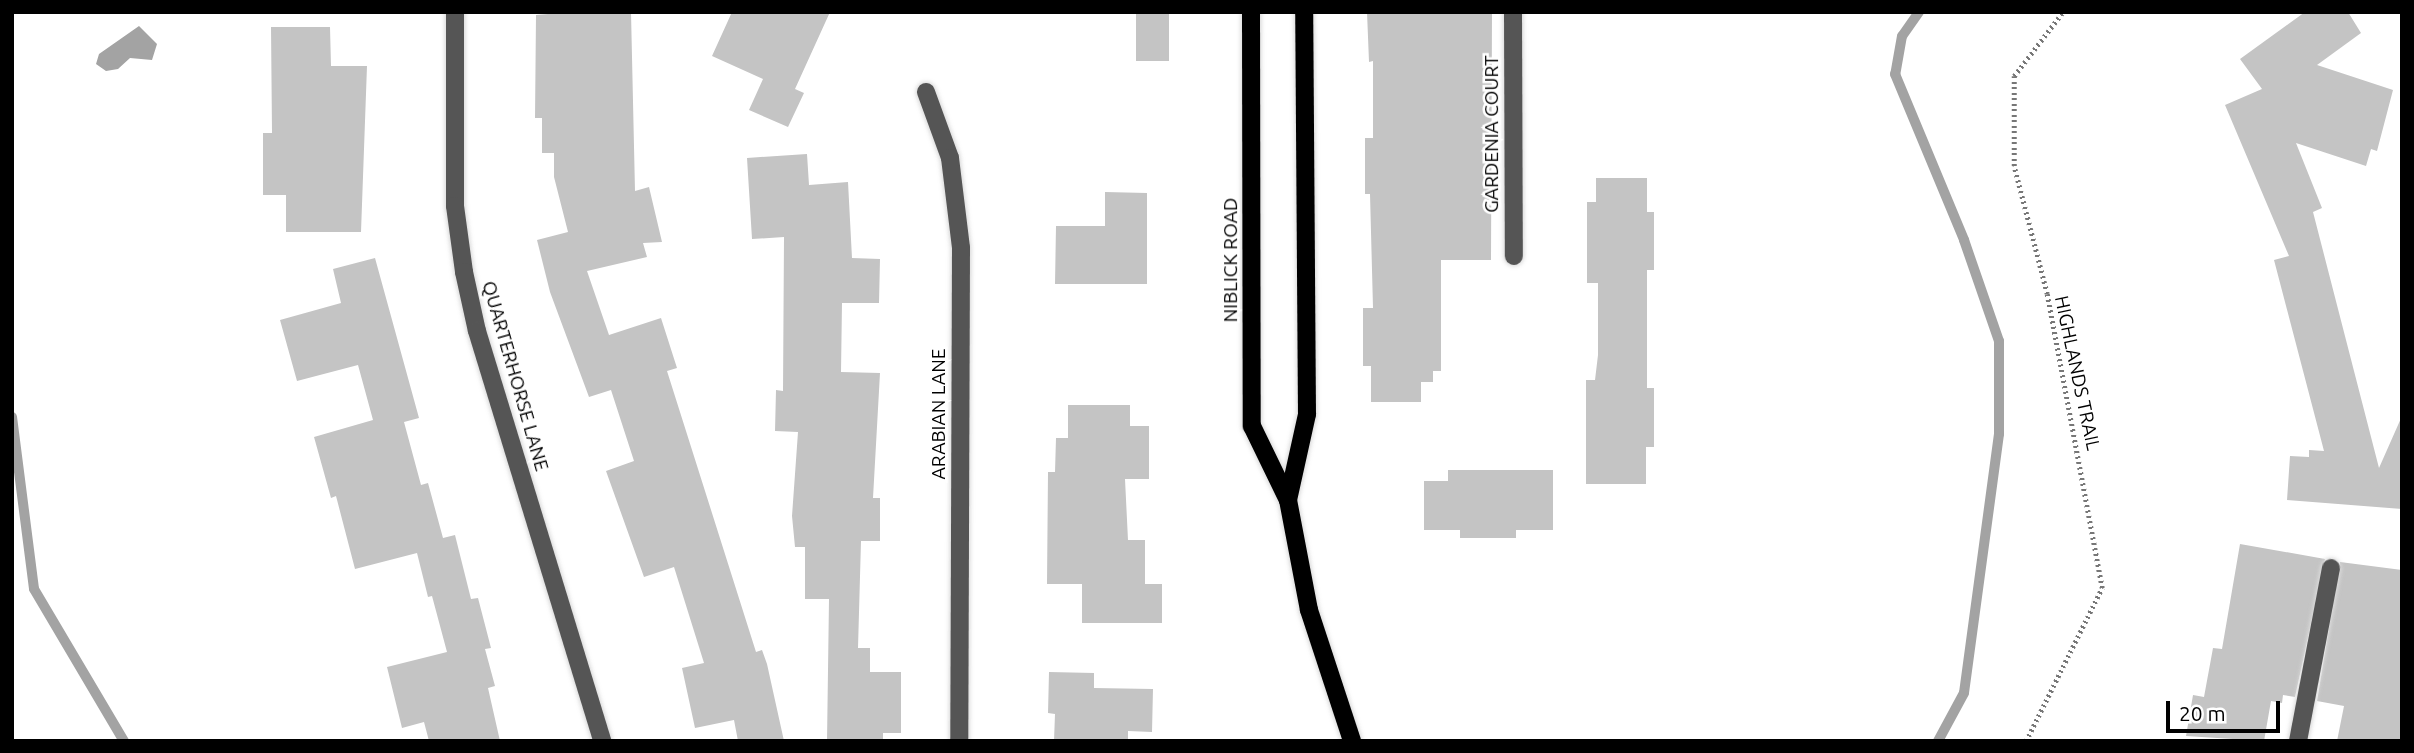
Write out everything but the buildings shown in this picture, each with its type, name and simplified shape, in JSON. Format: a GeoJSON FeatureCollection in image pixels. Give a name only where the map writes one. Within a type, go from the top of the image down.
{"type":"FeatureCollection","features":[{"type":"Feature","properties":{"kind":"main road","name":"NIBLICK ROAD"},"geometry":{"type":"LineString","coordinates":[[1251,12],[1252,426],[1288,499],[1309,610],[1352,741]]}},
{"type":"Feature","properties":{"kind":"main road","name":"NIBLICK ROAD"},"geometry":{"type":"LineString","coordinates":[[1288,499],[1307,414],[1304,12]]}},
{"type":"Feature","properties":{"kind":"street","name":"QUARTERHORSE LANE"},"geometry":{"type":"LineString","coordinates":[[455,12],[455,206],[464,272],[477,331],[602,741]]}},
{"type":"Feature","properties":{"kind":"street","name":"GARDENIA COURT"},"geometry":{"type":"LineString","coordinates":[[1513,12],[1514,256]]}},
{"type":"Feature","properties":{"kind":"street","name":"ARABIAN LANE"},"geometry":{"type":"LineString","coordinates":[[926,92],[950,158],[961,248],[959,741]]}},
{"type":"Feature","properties":{"kind":"street"},"geometry":{"type":"LineString","coordinates":[[2298,741],[2330,568]]}},
{"type":"Feature","properties":{"kind":"path","name":"HIGHLANDS TRAIL"},"geometry":{"type":"LineString","coordinates":[[2026,741],[2102,589],[2047,294],[2014,166],[2014,76],[2063,12]]}},
{"type":"Feature","properties":{"kind":"shaded area"},"geometry":{"type":"Polygon","coordinates":[[[139,26],[157,44],[152,60],[130,58],[118,69],[106,71],[96,64],[99,54],[139,26]]]}},
{"type":"Feature","properties":{"kind":"waterway"},"geometry":{"type":"LineString","coordinates":[[1919,12],[1902,36],[1895,74],[1964,240],[1999,341],[1999,434],[1964,693],[1938,741]]}},
{"type":"Feature","properties":{"kind":"waterway"},"geometry":{"type":"LineString","coordinates":[[12,417],[34,589],[124,741]]}}]}
